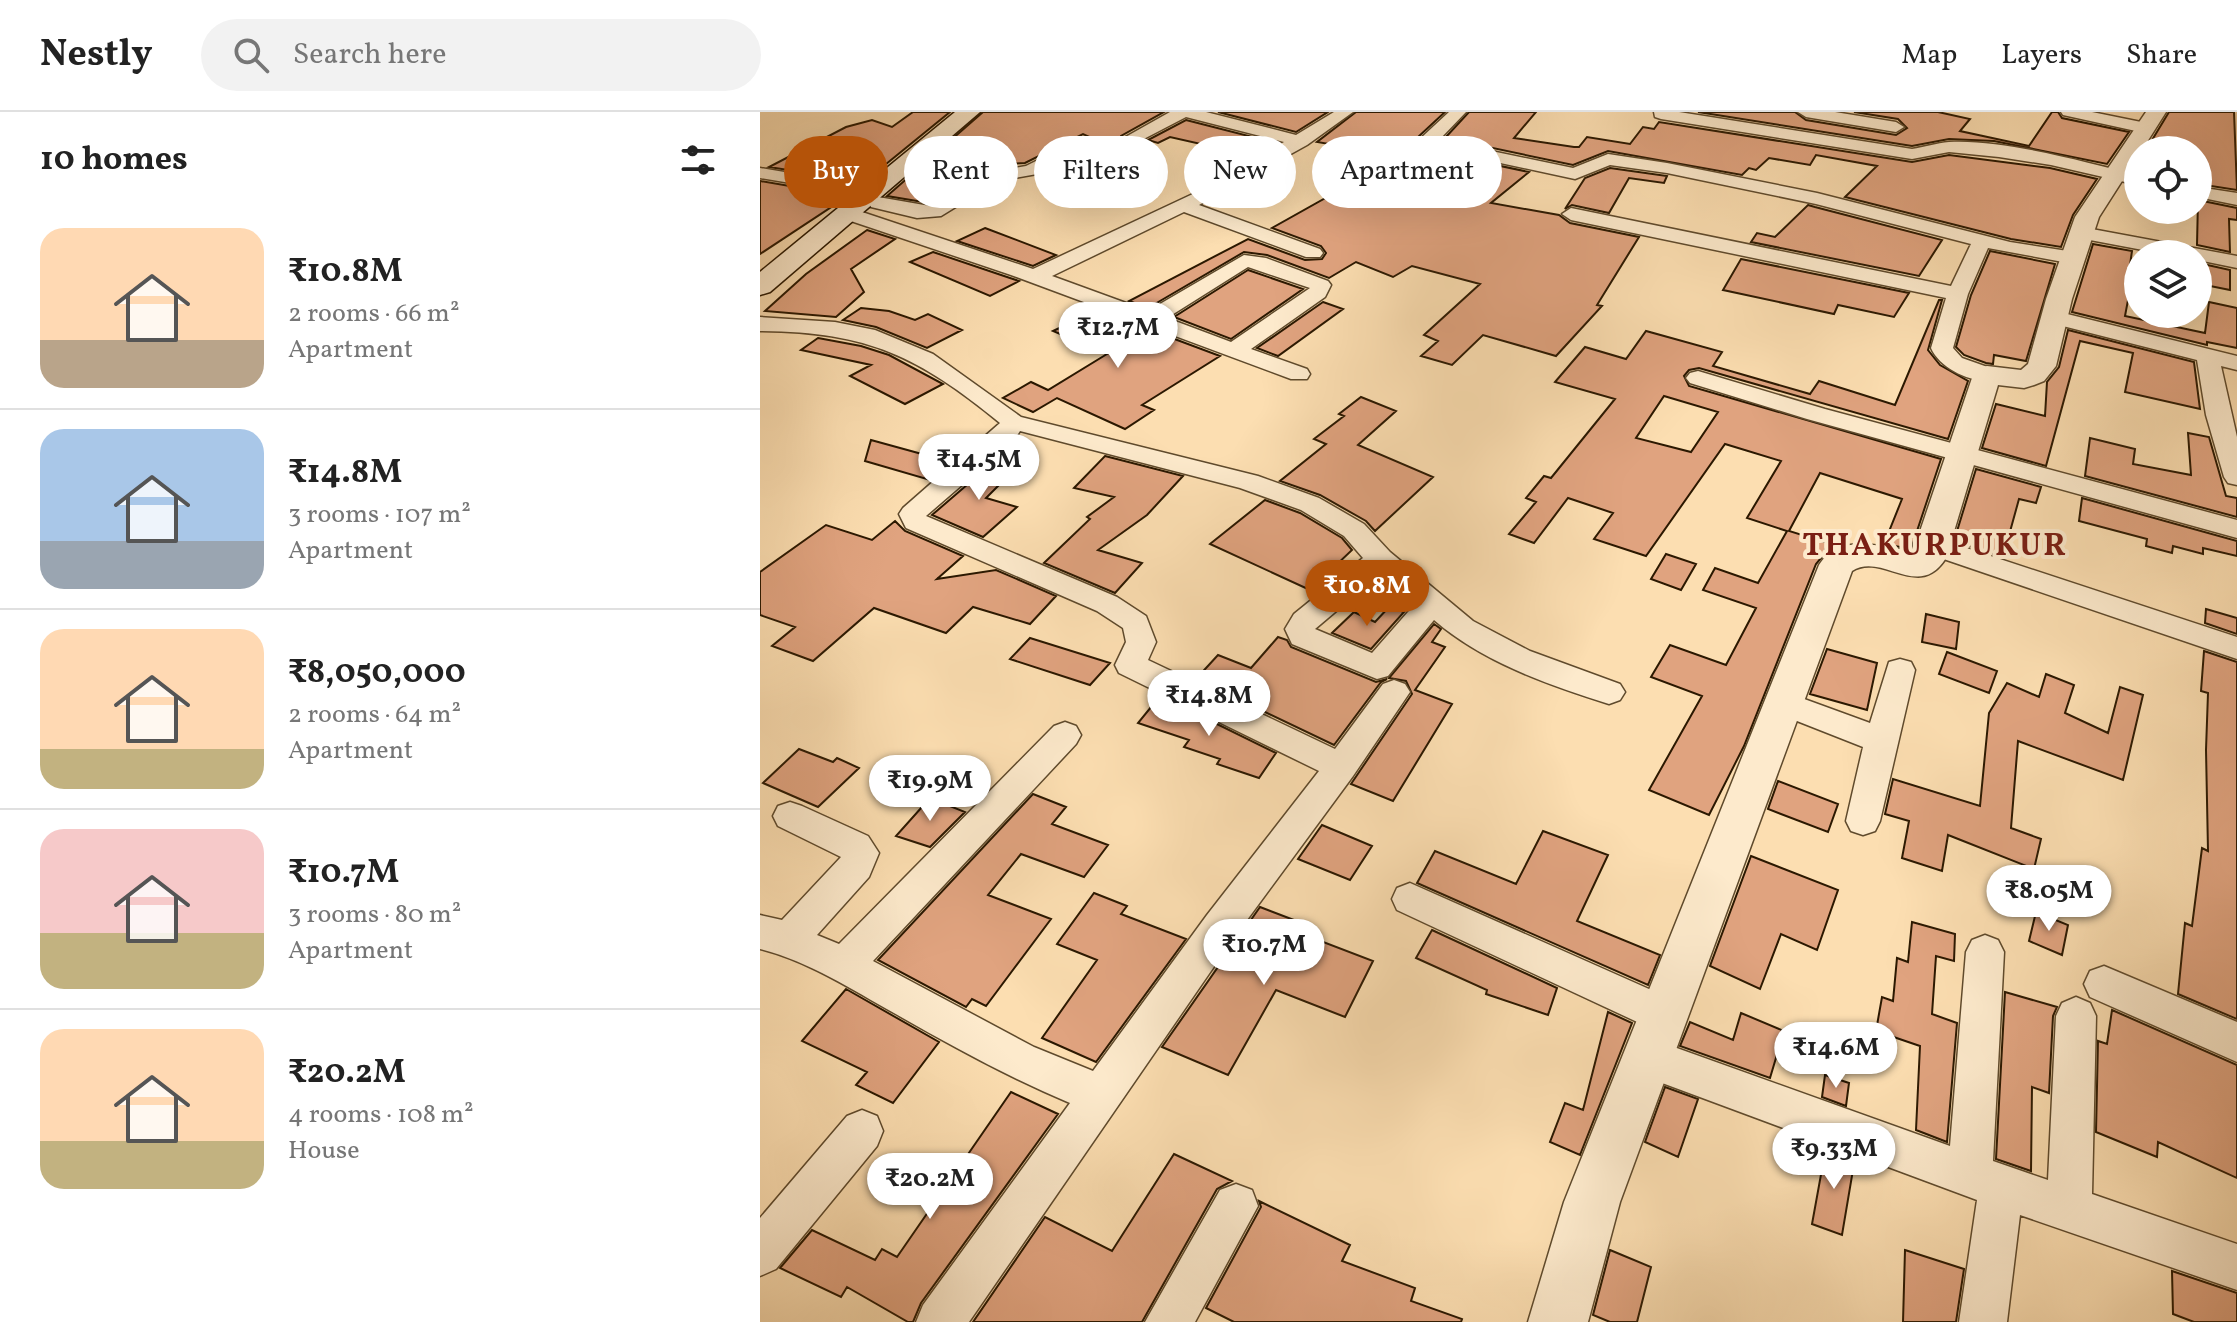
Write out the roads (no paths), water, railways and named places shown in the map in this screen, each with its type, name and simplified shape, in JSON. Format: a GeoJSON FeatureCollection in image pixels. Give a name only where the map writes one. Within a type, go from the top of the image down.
{"type":"FeatureCollection","features":[{"type":"Feature","properties":{"kind":"main road"},"geometry":{"type":"LineString","coordinates":[[888,181],[969,112]]}},
{"type":"Feature","properties":{"kind":"main road"},"geometry":{"type":"LineString","coordinates":[[760,286],[856,208]]}},
{"type":"Feature","properties":{"kind":"street"},"geometry":{"type":"LineString","coordinates":[[1136,136],[1184,112],[1301,141]]}},
{"type":"Feature","properties":{"kind":"street"},"geometry":{"type":"LineString","coordinates":[[1454,112],[1427,142],[1575,174],[1608,159],[1667,168],[1817,199],[1982,241],[2124,249]]}},
{"type":"Feature","properties":{"kind":"street"},"geometry":{"type":"LineString","coordinates":[[1753,129],[1766,112]]}},
{"type":"Feature","properties":{"kind":"street"},"geometry":{"type":"LineString","coordinates":[[1806,112],[1896,127]]}},
{"type":"Feature","properties":{"kind":"street"},"geometry":{"type":"LineString","coordinates":[[1882,149],[1907,112]]}},
{"type":"Feature","properties":{"kind":"street"},"geometry":{"type":"LineString","coordinates":[[2069,112],[2151,120]]}},
{"type":"Feature","properties":{"kind":"street"},"geometry":{"type":"LineString","coordinates":[[1296,144],[1338,113]]}},
{"type":"Feature","properties":{"kind":"street"},"geometry":{"type":"LineString","coordinates":[[1661,114],[1919,155],[1949,147],[1999,152],[2051,160],[2124,178]]}},
{"type":"Feature","properties":{"kind":"street"},"geometry":{"type":"LineString","coordinates":[[888,207],[934,212],[993,177],[1034,168]]}},
{"type":"Feature","properties":{"kind":"street"},"geometry":{"type":"LineString","coordinates":[[760,173],[784,180]]}},
{"type":"Feature","properties":{"kind":"street"},"geometry":{"type":"LineString","coordinates":[[1982,241],[1958,294],[1942,348],[1943,355],[1950,361],[1988,375],[2024,379],[2034,375],[2042,366],[2059,299],[2078,246],[2124,181]]}},
{"type":"Feature","properties":{"kind":"street"},"geometry":{"type":"LineString","coordinates":[[2212,195],[2237,199]]}},
{"type":"Feature","properties":{"kind":"street"},"geometry":{"type":"LineString","coordinates":[[1033,277],[1184,206]]}},
{"type":"Feature","properties":{"kind":"street"},"geometry":{"type":"LineString","coordinates":[[875,208],[947,244],[1299,374]]}},
{"type":"Feature","properties":{"kind":"street"},"geometry":{"type":"LineString","coordinates":[[1190,208],[1313,253]]}},
{"type":"Feature","properties":{"kind":"street"},"geometry":{"type":"LineString","coordinates":[[1571,214],[1958,294]]}},
{"type":"Feature","properties":{"kind":"street"},"geometry":{"type":"LineString","coordinates":[[2212,257],[2237,262]]}},
{"type":"Feature","properties":{"kind":"street"},"geometry":{"type":"LineString","coordinates":[[1148,320],[1244,261],[1259,262],[1321,285],[1318,293],[1234,350]]}},
{"type":"Feature","properties":{"kind":"street"},"geometry":{"type":"LineString","coordinates":[[2055,317],[2237,363]]}},
{"type":"Feature","properties":{"kind":"street"},"geometry":{"type":"LineString","coordinates":[[760,324],[792,323],[845,328],[893,341],[939,367],[1013,422],[1249,482],[1310,504],[1354,530],[1380,559],[1463,628],[1519,659],[1609,692]]}},
{"type":"Feature","properties":{"kind":"street"},"geometry":{"type":"LineString","coordinates":[[2208,357],[2218,415],[2237,477]]}},
{"type":"Feature","properties":{"kind":"street"},"geometry":{"type":"LineString","coordinates":[[1558,1322],[1592,1202],[1662,1014],[1842,558],[1866,556],[1923,565],[1933,546],[1960,453],[1988,375]]}},
{"type":"Feature","properties":{"kind":"street"},"geometry":{"type":"LineString","coordinates":[[1698,378],[2237,529]]}},
{"type":"Feature","properties":{"kind":"street"},"geometry":{"type":"LineString","coordinates":[[1013,422],[1005,435],[921,504],[912,514],[916,522],[1107,604],[1136,623],[1141,642],[1130,665],[1341,767]]}},
{"type":"Feature","properties":{"kind":"street"},"geometry":{"type":"LineString","coordinates":[[1933,546],[2237,648]]}},
{"type":"Feature","properties":{"kind":"street"},"geometry":{"type":"LineString","coordinates":[[1380,559],[1304,621],[1300,629],[1303,636],[1377,668],[1433,602]]}},
{"type":"Feature","properties":{"kind":"street"},"geometry":{"type":"LineString","coordinates":[[1863,821],[1900,670]]}},
{"type":"Feature","properties":{"kind":"street"},"geometry":{"type":"LineString","coordinates":[[940,1322],[1220,927],[1394,692]]}},
{"type":"Feature","properties":{"kind":"street"},"geometry":{"type":"LineString","coordinates":[[1785,704],[1881,740]]}},
{"type":"Feature","properties":{"kind":"street"},"geometry":{"type":"LineString","coordinates":[[844,965],[1065,735]]}},
{"type":"Feature","properties":{"kind":"street"},"geometry":{"type":"LineString","coordinates":[[790,816],[855,847],[861,853],[856,866],[774,936],[844,965],[1020,1062],[1100,1095]]}},
{"type":"Feature","properties":{"kind":"street"},"geometry":{"type":"LineString","coordinates":[[1410,899],[1662,1014]]}},
{"type":"Feature","properties":{"kind":"street"},"geometry":{"type":"LineString","coordinates":[[1983,1322],[1985,952]]}},
{"type":"Feature","properties":{"kind":"street"},"geometry":{"type":"LineString","coordinates":[[2104,984],[2237,1042]]}},
{"type":"Feature","properties":{"kind":"street"},"geometry":{"type":"LineString","coordinates":[[2069,1209],[2076,1016]]}},
{"type":"Feature","properties":{"kind":"street"},"geometry":{"type":"LineString","coordinates":[[1646,1057],[1986,1181],[2237,1267]]}},
{"type":"Feature","properties":{"kind":"street"},"geometry":{"type":"LineString","coordinates":[[760,1253],[862,1131]]}},
{"type":"Feature","properties":{"kind":"street"},"geometry":{"type":"LineString","coordinates":[[1169,1322],[1236,1206]]}},
{"type":"Feature","properties":{"kind":"district","name":"THAKURPUKUR"},"geometry":{"type":"Point","coordinates":[1935,544]}}]}
